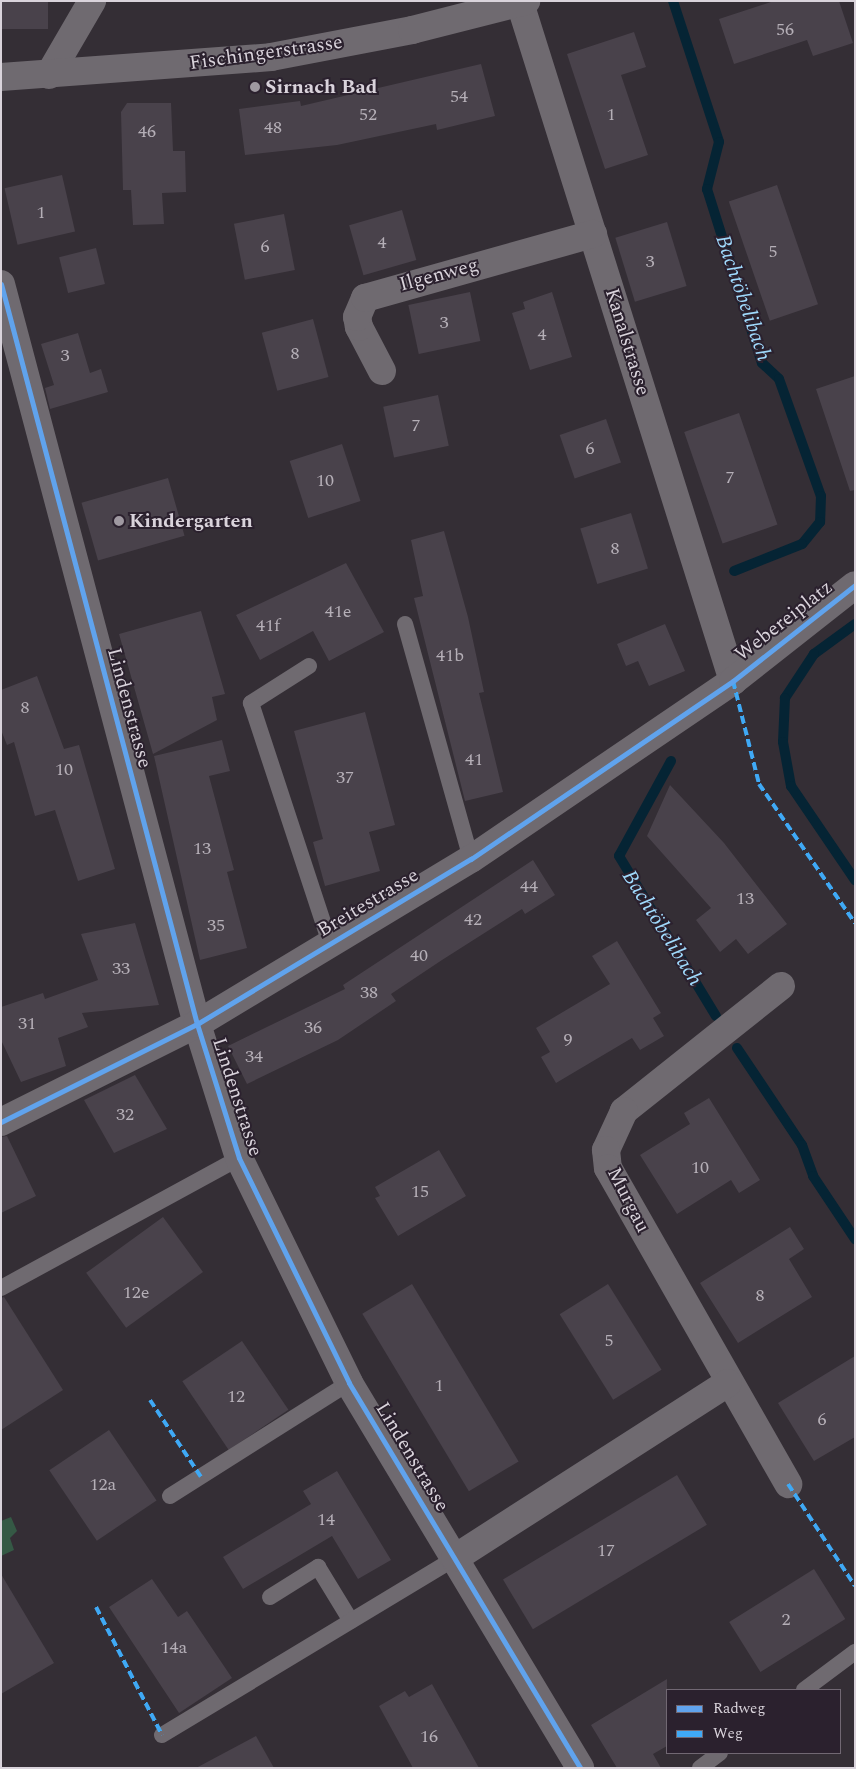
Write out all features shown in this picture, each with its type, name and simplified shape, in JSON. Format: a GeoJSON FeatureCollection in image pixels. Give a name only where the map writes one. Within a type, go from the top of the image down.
{"type":"FeatureCollection","features":[{"type":"Feature","properties":{"kind":"street"},"geometry":{"type":"LineString","coordinates":[[49,75],[92,1]]}},
{"type":"Feature","properties":{"kind":"street","name":"Fischingerstrasse"},"geometry":{"type":"LineString","coordinates":[[1,77],[49,75],[304,52],[523,2]]}},
{"type":"Feature","properties":{"kind":"street","name":"Kanalstrasse"},"geometry":{"type":"LineString","coordinates":[[523,2],[593,234],[733,681]]}},
{"type":"Feature","properties":{"kind":"street","name":"Ilgenweg"},"geometry":{"type":"LineString","coordinates":[[382,371],[359,327],[356,317],[364,298],[593,234]]}},
{"type":"Feature","properties":{"kind":"street","name":"Lindenstrasse"},"geometry":{"type":"LineString","coordinates":[[1,284],[197,1024],[240,1158],[349,1383],[580,1768]]}},
{"type":"Feature","properties":{"kind":"street","name":"Webereiplatz"},"geometry":{"type":"LineString","coordinates":[[733,681],[855,585]]}},
{"type":"Feature","properties":{"kind":"street","name":"Breitestrasse"},"geometry":{"type":"LineString","coordinates":[[1,1122],[197,1024],[471,859],[733,681]]}},
{"type":"Feature","properties":{"kind":"street","name":"Murgau"},"geometry":{"type":"LineString","coordinates":[[781,986],[624,1111],[606,1150],[608,1168],[728,1383],[788,1484]]}},
{"type":"Feature","properties":{"kind":"street"},"geometry":{"type":"LineString","coordinates":[[455,1558],[728,1383]]}},
{"type":"Feature","properties":{"kind":"lane"},"geometry":{"type":"LineString","coordinates":[[406,624],[471,859]]}},
{"type":"Feature","properties":{"kind":"lane"},"geometry":{"type":"LineString","coordinates":[[309,666],[251,703],[330,943]]}},
{"type":"Feature","properties":{"kind":"lane"},"geometry":{"type":"LineString","coordinates":[[1,1288],[240,1158]]}},
{"type":"Feature","properties":{"kind":"lane"},"geometry":{"type":"LineString","coordinates":[[170,1496],[349,1383]]}},
{"type":"Feature","properties":{"kind":"lane"},"geometry":{"type":"LineString","coordinates":[[162,1735],[455,1558]]}},
{"type":"Feature","properties":{"kind":"lane"},"geometry":{"type":"LineString","coordinates":[[270,1597],[318,1567],[351,1621]]}},
{"type":"Feature","properties":{"kind":"lane"},"geometry":{"type":"LineString","coordinates":[[805,1689],[855,1652]]}},
{"type":"Feature","properties":{"kind":"lane"},"geometry":{"type":"LineString","coordinates":[[700,1768],[719,1754]]}},
{"type":"Feature","properties":{"kind":"green space"},"geometry":{"type":"Polygon","coordinates":[[[11,1517],[17,1531],[10,1538],[14,1550],[1,1556],[1,1521],[11,1517]]]}},
{"type":"Feature","properties":{"kind":"building"},"geometry":{"type":"Polygon","coordinates":[[[1,1],[48,1],[48,29],[1,29],[1,1]]]}},
{"type":"Feature","properties":{"kind":"building"},"geometry":{"type":"Polygon","coordinates":[[[774,1],[839,1],[853,43],[813,56],[807,40],[734,64],[719,19],[774,1]]]}},
{"type":"Feature","properties":{"kind":"building"},"geometry":{"type":"Polygon","coordinates":[[[634,32],[646,67],[621,75],[648,155],[605,169],[567,54],[634,32]]]}},
{"type":"Feature","properties":{"kind":"building"},"geometry":{"type":"Polygon","coordinates":[[[481,64],[495,116],[437,130],[436,124],[337,145],[245,155],[239,109],[300,101],[301,106],[481,64]]]}},
{"type":"Feature","properties":{"kind":"building"},"geometry":{"type":"Polygon","coordinates":[[[127,103],[171,103],[173,151],[185,151],[186,192],[162,193],[164,224],[133,225],[131,190],[123,190],[121,112],[127,103]]]}},
{"type":"Feature","properties":{"kind":"building"},"geometry":{"type":"Polygon","coordinates":[[[62,175],[75,232],[18,245],[5,188],[62,175]]]}},
{"type":"Feature","properties":{"kind":"building"},"geometry":{"type":"Polygon","coordinates":[[[777,185],[818,304],[770,321],[729,202],[777,185]]]}},
{"type":"Feature","properties":{"kind":"building"},"geometry":{"type":"Polygon","coordinates":[[[402,210],[416,260],[363,275],[349,225],[402,210]]]}},
{"type":"Feature","properties":{"kind":"building"},"geometry":{"type":"Polygon","coordinates":[[[284,214],[295,270],[245,280],[234,224],[284,214]]]}},
{"type":"Feature","properties":{"kind":"building"},"geometry":{"type":"Polygon","coordinates":[[[667,222],[687,286],[635,302],[615,238],[667,222]]]}},
{"type":"Feature","properties":{"kind":"building"},"geometry":{"type":"Polygon","coordinates":[[[96,248],[105,284],[68,293],[59,257],[96,248]]]}},
{"type":"Feature","properties":{"kind":"building"},"geometry":{"type":"Polygon","coordinates":[[[470,292],[480,341],[419,354],[408,305],[470,292]]]}},
{"type":"Feature","properties":{"kind":"building"},"geometry":{"type":"Polygon","coordinates":[[[552,292],[572,357],[530,370],[512,313],[525,309],[523,302],[552,292]]]}},
{"type":"Feature","properties":{"kind":"building"},"geometry":{"type":"Polygon","coordinates":[[[313,319],[329,377],[277,391],[262,333],[313,319]]]}},
{"type":"Feature","properties":{"kind":"building"},"geometry":{"type":"Polygon","coordinates":[[[78,333],[90,373],[101,369],[108,392],[50,409],[45,388],[54,385],[41,344],[78,333]]]}},
{"type":"Feature","properties":{"kind":"building"},"geometry":{"type":"Polygon","coordinates":[[[855,376],[855,490],[850,491],[816,389],[855,376]]]}},
{"type":"Feature","properties":{"kind":"building"},"geometry":{"type":"Polygon","coordinates":[[[438,395],[449,446],[394,458],[383,407],[438,395]]]}},
{"type":"Feature","properties":{"kind":"building"},"geometry":{"type":"Polygon","coordinates":[[[739,413],[777,525],[723,543],[684,432],[739,413]]]}},
{"type":"Feature","properties":{"kind":"building"},"geometry":{"type":"Polygon","coordinates":[[[606,419],[621,462],[575,478],[560,435],[606,419]]]}},
{"type":"Feature","properties":{"kind":"building"},"geometry":{"type":"Polygon","coordinates":[[[342,444],[361,501],[308,518],[290,461],[342,444]]]}},
{"type":"Feature","properties":{"kind":"building"},"geometry":{"type":"Polygon","coordinates":[[[168,478],[185,536],[98,560],[81,503],[168,478]]]}},
{"type":"Feature","properties":{"kind":"building"},"geometry":{"type":"Polygon","coordinates":[[[631,513],[648,568],[597,584],[580,528],[631,513]]]}},
{"type":"Feature","properties":{"kind":"building"},"geometry":{"type":"Polygon","coordinates":[[[444,531],[468,617],[484,692],[479,693],[503,792],[465,801],[414,598],[423,596],[411,540],[444,531]]]}},
{"type":"Feature","properties":{"kind":"building"},"geometry":{"type":"Polygon","coordinates":[[[346,563],[384,632],[329,661],[313,631],[260,660],[236,615],[346,563]]]}},
{"type":"Feature","properties":{"kind":"building"},"geometry":{"type":"Polygon","coordinates":[[[201,611],[225,694],[212,697],[217,720],[153,754],[119,634],[201,611]]]}},
{"type":"Feature","properties":{"kind":"building"},"geometry":{"type":"Polygon","coordinates":[[[665,624],[685,671],[649,686],[638,661],[626,666],[617,644],[665,624]]]}},
{"type":"Feature","properties":{"kind":"building"},"geometry":{"type":"Polygon","coordinates":[[[37,676],[64,749],[79,745],[115,869],[78,881],[55,810],[35,816],[14,742],[7,745],[1,730],[1,690],[37,676]]]}},
{"type":"Feature","properties":{"kind":"building"},"geometry":{"type":"Polygon","coordinates":[[[365,712],[395,825],[369,832],[380,871],[325,886],[313,842],[323,839],[294,731],[365,712]]]}},
{"type":"Feature","properties":{"kind":"building"},"geometry":{"type":"Polygon","coordinates":[[[222,740],[230,771],[209,776],[234,870],[227,872],[247,948],[200,960],[154,756],[222,740]]]}},
{"type":"Feature","properties":{"kind":"building"},"geometry":{"type":"Polygon","coordinates":[[[670,785],[724,843],[787,924],[748,954],[736,939],[720,952],[696,920],[711,908],[647,836],[670,785]]]}},
{"type":"Feature","properties":{"kind":"building"},"geometry":{"type":"Polygon","coordinates":[[[533,860],[555,895],[525,914],[522,909],[391,994],[396,1001],[338,1040],[247,1084],[228,1046],[345,989],[343,985],[533,860]]]}},
{"type":"Feature","properties":{"kind":"building"},"geometry":{"type":"Polygon","coordinates":[[[135,923],[159,1005],[82,1013],[88,1027],[58,1038],[66,1066],[21,1082],[1,1040],[1,1007],[43,993],[45,999],[98,980],[81,934],[135,923]]]}},
{"type":"Feature","properties":{"kind":"building"},"geometry":{"type":"Polygon","coordinates":[[[617,941],[661,1013],[653,1018],[664,1036],[640,1050],[632,1038],[556,1083],[541,1057],[550,1052],[536,1028],[610,984],[592,956],[617,941]]]}},
{"type":"Feature","properties":{"kind":"building"},"geometry":{"type":"Polygon","coordinates":[[[135,1075],[167,1129],[114,1153],[84,1100],[135,1075]]]}},
{"type":"Feature","properties":{"kind":"building"},"geometry":{"type":"Polygon","coordinates":[[[709,1098],[760,1180],[739,1193],[731,1180],[677,1214],[640,1155],[690,1124],[684,1113],[709,1098]]]}},
{"type":"Feature","properties":{"kind":"building"},"geometry":{"type":"Polygon","coordinates":[[[7,1136],[36,1196],[1,1213],[1,1137],[7,1136]]]}},
{"type":"Feature","properties":{"kind":"building"},"geometry":{"type":"Polygon","coordinates":[[[439,1150],[466,1196],[398,1236],[375,1198],[380,1196],[375,1187],[439,1150]]]}},
{"type":"Feature","properties":{"kind":"building"},"geometry":{"type":"Polygon","coordinates":[[[163,1217],[203,1272],[126,1328],[86,1273],[163,1217]]]}},
{"type":"Feature","properties":{"kind":"building"},"geometry":{"type":"Polygon","coordinates":[[[790,1227],[804,1249],[789,1259],[812,1297],[738,1343],[700,1283],[790,1227]]]}},
{"type":"Feature","properties":{"kind":"building"},"geometry":{"type":"Polygon","coordinates":[[[412,1284],[519,1461],[469,1491],[362,1314],[412,1284]]]}},
{"type":"Feature","properties":{"kind":"building"},"geometry":{"type":"Polygon","coordinates":[[[608,1284],[662,1370],[613,1400],[560,1314],[608,1284]]]}},
{"type":"Feature","properties":{"kind":"building"},"geometry":{"type":"Polygon","coordinates":[[[4,1297],[63,1390],[1,1430],[1,1298],[4,1297]]]}},
{"type":"Feature","properties":{"kind":"building"},"geometry":{"type":"Polygon","coordinates":[[[242,1341],[288,1410],[229,1450],[182,1381],[242,1341]]]}},
{"type":"Feature","properties":{"kind":"building"},"geometry":{"type":"Polygon","coordinates":[[[855,1356],[855,1437],[814,1461],[778,1403],[855,1356]]]}},
{"type":"Feature","properties":{"kind":"building"},"geometry":{"type":"Polygon","coordinates":[[[109,1430],[157,1500],[97,1541],[49,1470],[109,1430]]]}},
{"type":"Feature","properties":{"kind":"building"},"geometry":{"type":"Polygon","coordinates":[[[337,1471],[391,1560],[358,1579],[332,1536],[243,1589],[223,1557],[311,1504],[303,1491],[337,1471]]]}},
{"type":"Feature","properties":{"kind":"building"},"geometry":{"type":"Polygon","coordinates":[[[677,1475],[707,1525],[533,1629],[503,1580],[677,1475]]]}},
{"type":"Feature","properties":{"kind":"building"},"geometry":{"type":"Polygon","coordinates":[[[814,1569],[845,1619],[760,1672],[729,1622],[814,1569]]]}},
{"type":"Feature","properties":{"kind":"building"},"geometry":{"type":"Polygon","coordinates":[[[1,1574],[54,1663],[1,1694],[1,1574]]]}},
{"type":"Feature","properties":{"kind":"building"},"geometry":{"type":"Polygon","coordinates":[[[152,1579],[178,1617],[187,1611],[232,1678],[179,1713],[109,1607],[152,1579]]]}},
{"type":"Feature","properties":{"kind":"building"},"geometry":{"type":"Polygon","coordinates":[[[667,1679],[666,1747],[653,1754],[661,1768],[617,1768],[591,1725],[667,1679]]]}},
{"type":"Feature","properties":{"kind":"building"},"geometry":{"type":"Polygon","coordinates":[[[432,1684],[479,1768],[413,1768],[379,1706],[405,1691],[409,1697],[432,1684]]]}},
{"type":"Feature","properties":{"kind":"building"},"geometry":{"type":"Polygon","coordinates":[[[256,1736],[274,1768],[196,1768],[256,1736]]]}},
{"type":"Feature","properties":{"kind":"waterway","name":"Bachtöbelibach"},"geometry":{"type":"LineString","coordinates":[[673,1],[719,142],[707,189],[762,363],[779,379],[821,496],[820,522],[802,544],[734,571]]}},
{"type":"Feature","properties":{"kind":"waterway"},"geometry":{"type":"LineString","coordinates":[[855,624],[814,654],[785,698],[783,742],[791,786],[855,880]]}},
{"type":"Feature","properties":{"kind":"waterway","name":"Bachtöbelibach"},"geometry":{"type":"LineString","coordinates":[[671,761],[619,856],[716,1016]]}},
{"type":"Feature","properties":{"kind":"waterway","name":"Bachtöbelibach"},"geometry":{"type":"LineString","coordinates":[[737,1048],[802,1145],[813,1176],[855,1239]]}},
{"type":"Feature","properties":{"kind":"marked path"},"geometry":{"type":"LineString","coordinates":[[733,681],[759,784],[855,923]]}},
{"type":"Feature","properties":{"kind":"marked path"},"geometry":{"type":"LineString","coordinates":[[150,1400],[201,1477]]}},
{"type":"Feature","properties":{"kind":"marked path"},"geometry":{"type":"LineString","coordinates":[[788,1484],[855,1586]]}},
{"type":"Feature","properties":{"kind":"marked path"},"geometry":{"type":"LineString","coordinates":[[96,1607],[162,1735]]}},
{"type":"Feature","properties":{"kind":"cycle path"},"geometry":{"type":"LineString","coordinates":[[1,284],[197,1024],[239,1158],[349,1383],[580,1768]]}},
{"type":"Feature","properties":{"kind":"cycle path"},"geometry":{"type":"LineString","coordinates":[[1,1122],[197,1024],[471,859],[733,681],[855,585]]}},
{"type":"Feature","properties":{"kind":"place","name":"Sirnach Bad"},"geometry":{"type":"Point","coordinates":[255,87]}},
{"type":"Feature","properties":{"kind":"place","name":"Kindergarten"},"geometry":{"type":"Point","coordinates":[119,521]}}]}
